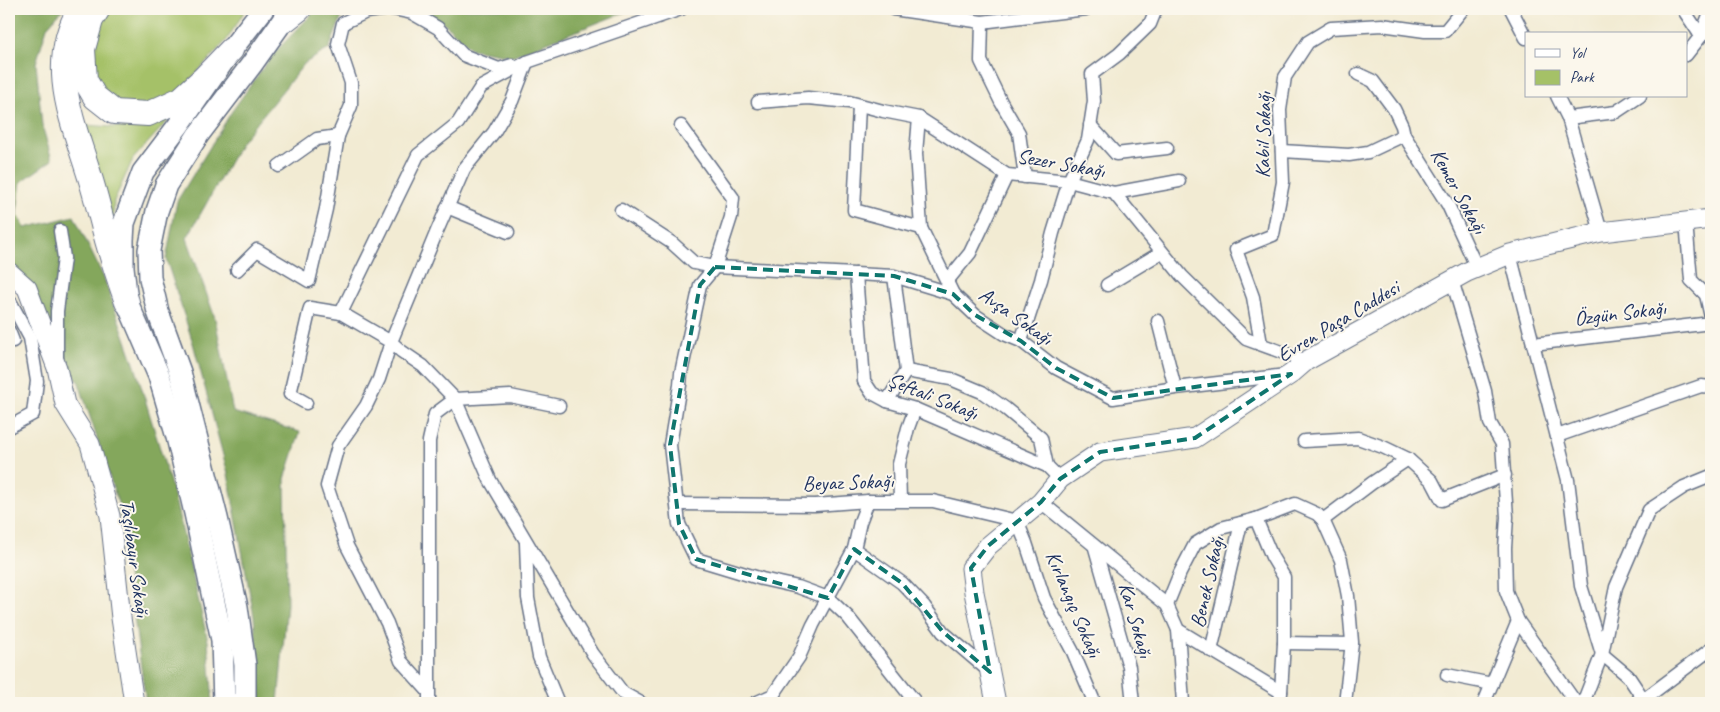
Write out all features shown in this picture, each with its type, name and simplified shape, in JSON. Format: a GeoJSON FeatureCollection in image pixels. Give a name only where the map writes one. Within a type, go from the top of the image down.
{"type":"FeatureCollection","features":[{"type":"Feature","properties":{"kind":"highway"},"geometry":{"type":"LineString","coordinates":[[80,9],[75,17],[64,52],[66,100],[127,302]]}},
{"type":"Feature","properties":{"kind":"highway"},"geometry":{"type":"LineString","coordinates":[[98,9],[91,20],[83,49],[85,80],[95,97],[114,112],[148,114],[181,99],[230,50]]}},
{"type":"Feature","properties":{"kind":"main road"},"geometry":{"type":"LineString","coordinates":[[224,703],[222,640],[196,513],[178,437],[159,376],[127,302],[122,267],[123,240],[124,223],[144,172],[230,50],[262,10]]}},
{"type":"Feature","properties":{"kind":"main road"},"geometry":{"type":"LineString","coordinates":[[245,703],[245,665],[237,607],[217,518],[180,372],[158,312],[150,278],[149,250],[156,211],[166,184],[198,135],[291,12]]}},
{"type":"Feature","properties":{"kind":"main road","name":"Evren Paşa Caddesi"},"geometry":{"type":"LineString","coordinates":[[990,672],[971,568],[988,546],[1041,502],[1060,479],[1100,452],[1195,438],[1290,374],[1306,361],[1452,280],[1510,254],[1601,232],[1711,219]]}},
{"type":"Feature","properties":{"kind":"main road","name":"Taşlıbayır Sokağı"},"geometry":{"type":"LineString","coordinates":[[9,272],[27,288],[57,368],[65,404],[90,444],[110,516],[120,618],[134,703]]}},
{"type":"Feature","properties":{"kind":"main road"},"geometry":{"type":"LineString","coordinates":[[990,672],[996,703]]}},
{"type":"Feature","properties":{"kind":"street"},"geometry":{"type":"LineString","coordinates":[[238,270],[257,250],[309,281],[326,209],[338,136],[352,106],[351,83],[338,44],[343,23],[366,12],[389,9]]}},
{"type":"Feature","properties":{"kind":"street"},"geometry":{"type":"LineString","coordinates":[[393,9],[412,13],[438,28],[463,55],[499,68],[527,62],[681,9]]}},
{"type":"Feature","properties":{"kind":"street"},"geometry":{"type":"LineString","coordinates":[[894,9],[982,22],[1086,9]]}},
{"type":"Feature","properties":{"kind":"street"},"geometry":{"type":"LineString","coordinates":[[1021,341],[1041,280],[1069,181],[1088,140],[1094,101],[1092,74],[1119,54],[1150,24],[1156,9]]}},
{"type":"Feature","properties":{"kind":"street","name":"Kabil Sokağı"},"geometry":{"type":"LineString","coordinates":[[1261,344],[1253,297],[1236,250],[1273,235],[1283,182],[1280,110],[1285,77],[1308,42],[1331,28],[1382,26],[1425,31],[1445,30],[1464,9]]}},
{"type":"Feature","properties":{"kind":"street"},"geometry":{"type":"LineString","coordinates":[[1511,9],[1525,36]]}},
{"type":"Feature","properties":{"kind":"street"},"geometry":{"type":"LineString","coordinates":[[1682,9],[1701,36]]}},
{"type":"Feature","properties":{"kind":"street"},"geometry":{"type":"LineString","coordinates":[[1688,52],[1701,36],[1711,10]]}},
{"type":"Feature","properties":{"kind":"street"},"geometry":{"type":"LineString","coordinates":[[982,22],[981,61],[1019,133],[1025,177]]}},
{"type":"Feature","properties":{"kind":"street"},"geometry":{"type":"LineString","coordinates":[[428,697],[401,661],[386,623],[347,546],[327,486],[338,446],[366,406],[379,379],[392,342],[464,169],[494,132],[508,109],[527,62]]}},
{"type":"Feature","properties":{"kind":"street"},"geometry":{"type":"LineString","coordinates":[[341,313],[418,155],[458,123],[481,87],[527,62]]}},
{"type":"Feature","properties":{"kind":"street","name":"Kemer Sokağı"},"geometry":{"type":"LineString","coordinates":[[1358,74],[1373,81],[1394,109],[1402,126],[1404,136],[1448,205],[1477,268]]}},
{"type":"Feature","properties":{"kind":"street","name":"Sezer Sokağı"},"geometry":{"type":"LineString","coordinates":[[758,102],[808,98],[849,102],[859,106],[919,118],[1007,175],[1069,181],[1114,193],[1182,276],[1246,339],[1306,361]]}},
{"type":"Feature","properties":{"kind":"street"},"geometry":{"type":"LineString","coordinates":[[1558,98],[1568,118],[1601,232]]}},
{"type":"Feature","properties":{"kind":"street"},"geometry":{"type":"LineString","coordinates":[[1568,118],[1616,112],[1637,98]]}},
{"type":"Feature","properties":{"kind":"street"},"geometry":{"type":"LineString","coordinates":[[859,106],[854,210],[921,228]]}},
{"type":"Feature","properties":{"kind":"street"},"geometry":{"type":"LineString","coordinates":[[919,118],[916,154],[921,228],[954,294]]}},
{"type":"Feature","properties":{"kind":"street"},"geometry":{"type":"LineString","coordinates":[[1090,125],[1116,154],[1167,148]]}},
{"type":"Feature","properties":{"kind":"street"},"geometry":{"type":"LineString","coordinates":[[681,126],[732,198],[731,217],[715,267],[700,284],[680,372],[680,385],[670,444],[679,524],[696,559],[762,579],[798,587],[828,598],[848,617],[916,703]]}},
{"type":"Feature","properties":{"kind":"street"},"geometry":{"type":"LineString","coordinates":[[279,166],[317,139],[338,136]]}},
{"type":"Feature","properties":{"kind":"street"},"geometry":{"type":"LineString","coordinates":[[1282,151],[1349,155],[1368,152],[1404,136]]}},
{"type":"Feature","properties":{"kind":"street"},"geometry":{"type":"LineString","coordinates":[[948,280],[970,254],[1007,175]]}},
{"type":"Feature","properties":{"kind":"street"},"geometry":{"type":"LineString","coordinates":[[1114,193],[1179,181]]}},
{"type":"Feature","properties":{"kind":"street"},"geometry":{"type":"LineString","coordinates":[[447,207],[508,232]]}},
{"type":"Feature","properties":{"kind":"street","name":"Avşa Sokağı"},"geometry":{"type":"LineString","coordinates":[[621,210],[672,243],[694,263],[715,267],[894,276],[954,294],[974,315],[1004,334],[1021,341],[1056,368],[1113,398],[1175,388],[1290,374]]}},
{"type":"Feature","properties":{"kind":"street"},"geometry":{"type":"LineString","coordinates":[[1686,222],[1691,280],[1708,294],[1711,317]]}},
{"type":"Feature","properties":{"kind":"street","name":"Taşlıbayır Sokağı"},"geometry":{"type":"LineString","coordinates":[[57,368],[57,311],[64,258],[60,231]]}},
{"type":"Feature","properties":{"kind":"street"},"geometry":{"type":"LineString","coordinates":[[1107,285],[1162,252]]}},
{"type":"Feature","properties":{"kind":"street"},"geometry":{"type":"LineString","coordinates":[[1510,254],[1568,480],[1581,586],[1602,654],[1628,676],[1645,702],[1711,649]]}},
{"type":"Feature","properties":{"kind":"street","name":"Şeftali Sokağı"},"geometry":{"type":"LineString","coordinates":[[856,274],[864,381],[872,393],[887,402],[916,409],[1047,466],[1060,479]]}},
{"type":"Feature","properties":{"kind":"street"},"geometry":{"type":"LineString","coordinates":[[887,402],[906,371],[894,276]]}},
{"type":"Feature","properties":{"kind":"street"},"geometry":{"type":"LineString","coordinates":[[1452,280],[1485,390],[1490,423],[1502,444],[1507,517],[1504,548],[1506,591],[1518,621],[1576,703]]}},
{"type":"Feature","properties":{"kind":"street"},"geometry":{"type":"LineString","coordinates":[[9,299],[30,338],[37,381],[33,414],[9,427]]}},
{"type":"Feature","properties":{"kind":"street"},"geometry":{"type":"LineString","coordinates":[[306,403],[290,394],[310,308],[341,313],[392,342],[401,351],[423,366],[455,399],[490,480],[593,654],[623,694],[641,703]]}},
{"type":"Feature","properties":{"kind":"street"},"geometry":{"type":"LineString","coordinates":[[1158,321],[1175,388]]}},
{"type":"Feature","properties":{"kind":"street","name":"Özgün Sokağı"},"geometry":{"type":"LineString","coordinates":[[1533,344],[1711,323]]}},
{"type":"Feature","properties":{"kind":"street"},"geometry":{"type":"LineString","coordinates":[[906,371],[952,379],[982,392],[1041,438],[1047,466]]}},
{"type":"Feature","properties":{"kind":"street"},"geometry":{"type":"LineString","coordinates":[[1557,436],[1701,386],[1711,387]]}},
{"type":"Feature","properties":{"kind":"street"},"geometry":{"type":"LineString","coordinates":[[428,697],[429,441],[435,414],[455,399],[510,396],[559,406]]}},
{"type":"Feature","properties":{"kind":"street"},"geometry":{"type":"LineString","coordinates":[[900,500],[899,464],[908,428],[916,409]]}},
{"type":"Feature","properties":{"kind":"street"},"geometry":{"type":"LineString","coordinates":[[1304,441],[1358,438],[1383,447],[1408,459],[1432,480],[1442,500],[1505,475]]}},
{"type":"Feature","properties":{"kind":"street"},"geometry":{"type":"LineString","coordinates":[[1323,520],[1408,459]]}},
{"type":"Feature","properties":{"kind":"street"},"geometry":{"type":"LineString","coordinates":[[1583,703],[1602,654],[1616,587],[1650,510],[1684,487],[1711,476]]}},
{"type":"Feature","properties":{"kind":"street","name":"Beyaz Sokağı"},"geometry":{"type":"LineString","coordinates":[[677,504],[815,505],[868,501],[933,500],[1017,521]]}},
{"type":"Feature","properties":{"kind":"street"},"geometry":{"type":"LineString","coordinates":[[755,703],[778,699],[854,549],[860,522],[868,501]]}},
{"type":"Feature","properties":{"kind":"street"},"geometry":{"type":"LineString","coordinates":[[1041,502],[1166,605],[1178,630],[1183,703]]}},
{"type":"Feature","properties":{"kind":"street"},"geometry":{"type":"LineString","coordinates":[[1166,605],[1195,544],[1221,528],[1295,504],[1317,514],[1323,520],[1341,560],[1348,596],[1352,644],[1345,703]]}},
{"type":"Feature","properties":{"kind":"street"},"geometry":{"type":"LineString","coordinates":[[1256,518],[1272,557],[1284,577],[1284,643],[1281,698]]}},
{"type":"Feature","properties":{"kind":"street","name":"Kırlangıç Sokağı"},"geometry":{"type":"LineString","coordinates":[[1017,521],[1044,598],[1073,652],[1093,699],[1092,703]]}},
{"type":"Feature","properties":{"kind":"street","name":"Benek Sokağı"},"geometry":{"type":"LineString","coordinates":[[1211,651],[1241,523]]}},
{"type":"Feature","properties":{"kind":"street"},"geometry":{"type":"LineString","coordinates":[[525,540],[528,598],[539,657],[558,703]]}},
{"type":"Feature","properties":{"kind":"street","name":"Kar Sokağı"},"geometry":{"type":"LineString","coordinates":[[1095,548],[1129,667],[1133,703]]}},
{"type":"Feature","properties":{"kind":"street"},"geometry":{"type":"LineString","coordinates":[[854,549],[902,583],[924,606],[943,632],[990,672]]}},
{"type":"Feature","properties":{"kind":"street"},"geometry":{"type":"LineString","coordinates":[[1484,703],[1518,621]]}},
{"type":"Feature","properties":{"kind":"street"},"geometry":{"type":"LineString","coordinates":[[1178,630],[1281,698]]}},
{"type":"Feature","properties":{"kind":"street"},"geometry":{"type":"LineString","coordinates":[[1284,643],[1352,644]]}},
{"type":"Feature","properties":{"kind":"street"},"geometry":{"type":"LineString","coordinates":[[1447,675],[1492,684]]}},
{"type":"Feature","properties":{"kind":"highlighted area"},"geometry":{"type":"Polygon","coordinates":[[[715,267],[894,276],[953,294],[975,315],[1021,341],[1056,368],[1113,398],[1291,374],[1195,438],[1100,452],[1060,479],[1041,502],[988,546],[971,568],[990,672],[943,632],[902,583],[854,549],[828,598],[696,559],[679,524],[670,445],[700,285],[715,267]]]}},
{"type":"Feature","properties":{"kind":"green space"},"geometry":{"type":"Polygon","coordinates":[[[9,9],[63,9],[47,27],[36,63],[42,125],[52,160],[21,182],[17,213],[25,228],[74,216],[104,278],[135,366],[174,495],[208,641],[213,703],[146,703],[118,503],[79,383],[9,269],[9,9]]]}},
{"type":"Feature","properties":{"kind":"green space"},"geometry":{"type":"Polygon","coordinates":[[[107,9],[246,9],[226,41],[177,94],[143,109],[119,108],[100,93],[89,47],[107,9]]]}},
{"type":"Feature","properties":{"kind":"green space"},"geometry":{"type":"Polygon","coordinates":[[[317,9],[360,9],[343,14],[329,49],[305,63],[241,142],[187,238],[215,318],[233,412],[300,432],[285,479],[287,604],[278,703],[261,703],[254,617],[228,474],[193,343],[166,259],[177,201],[232,111],[273,54],[317,9]]]}},
{"type":"Feature","properties":{"kind":"green space"},"geometry":{"type":"Polygon","coordinates":[[[416,9],[633,9],[512,56],[471,49],[444,23],[416,9]]]}},
{"type":"Feature","properties":{"kind":"green space"},"geometry":{"type":"Polygon","coordinates":[[[185,102],[133,159],[114,201],[113,236],[73,114],[86,125],[113,127],[155,121],[185,102]]]}}]}
